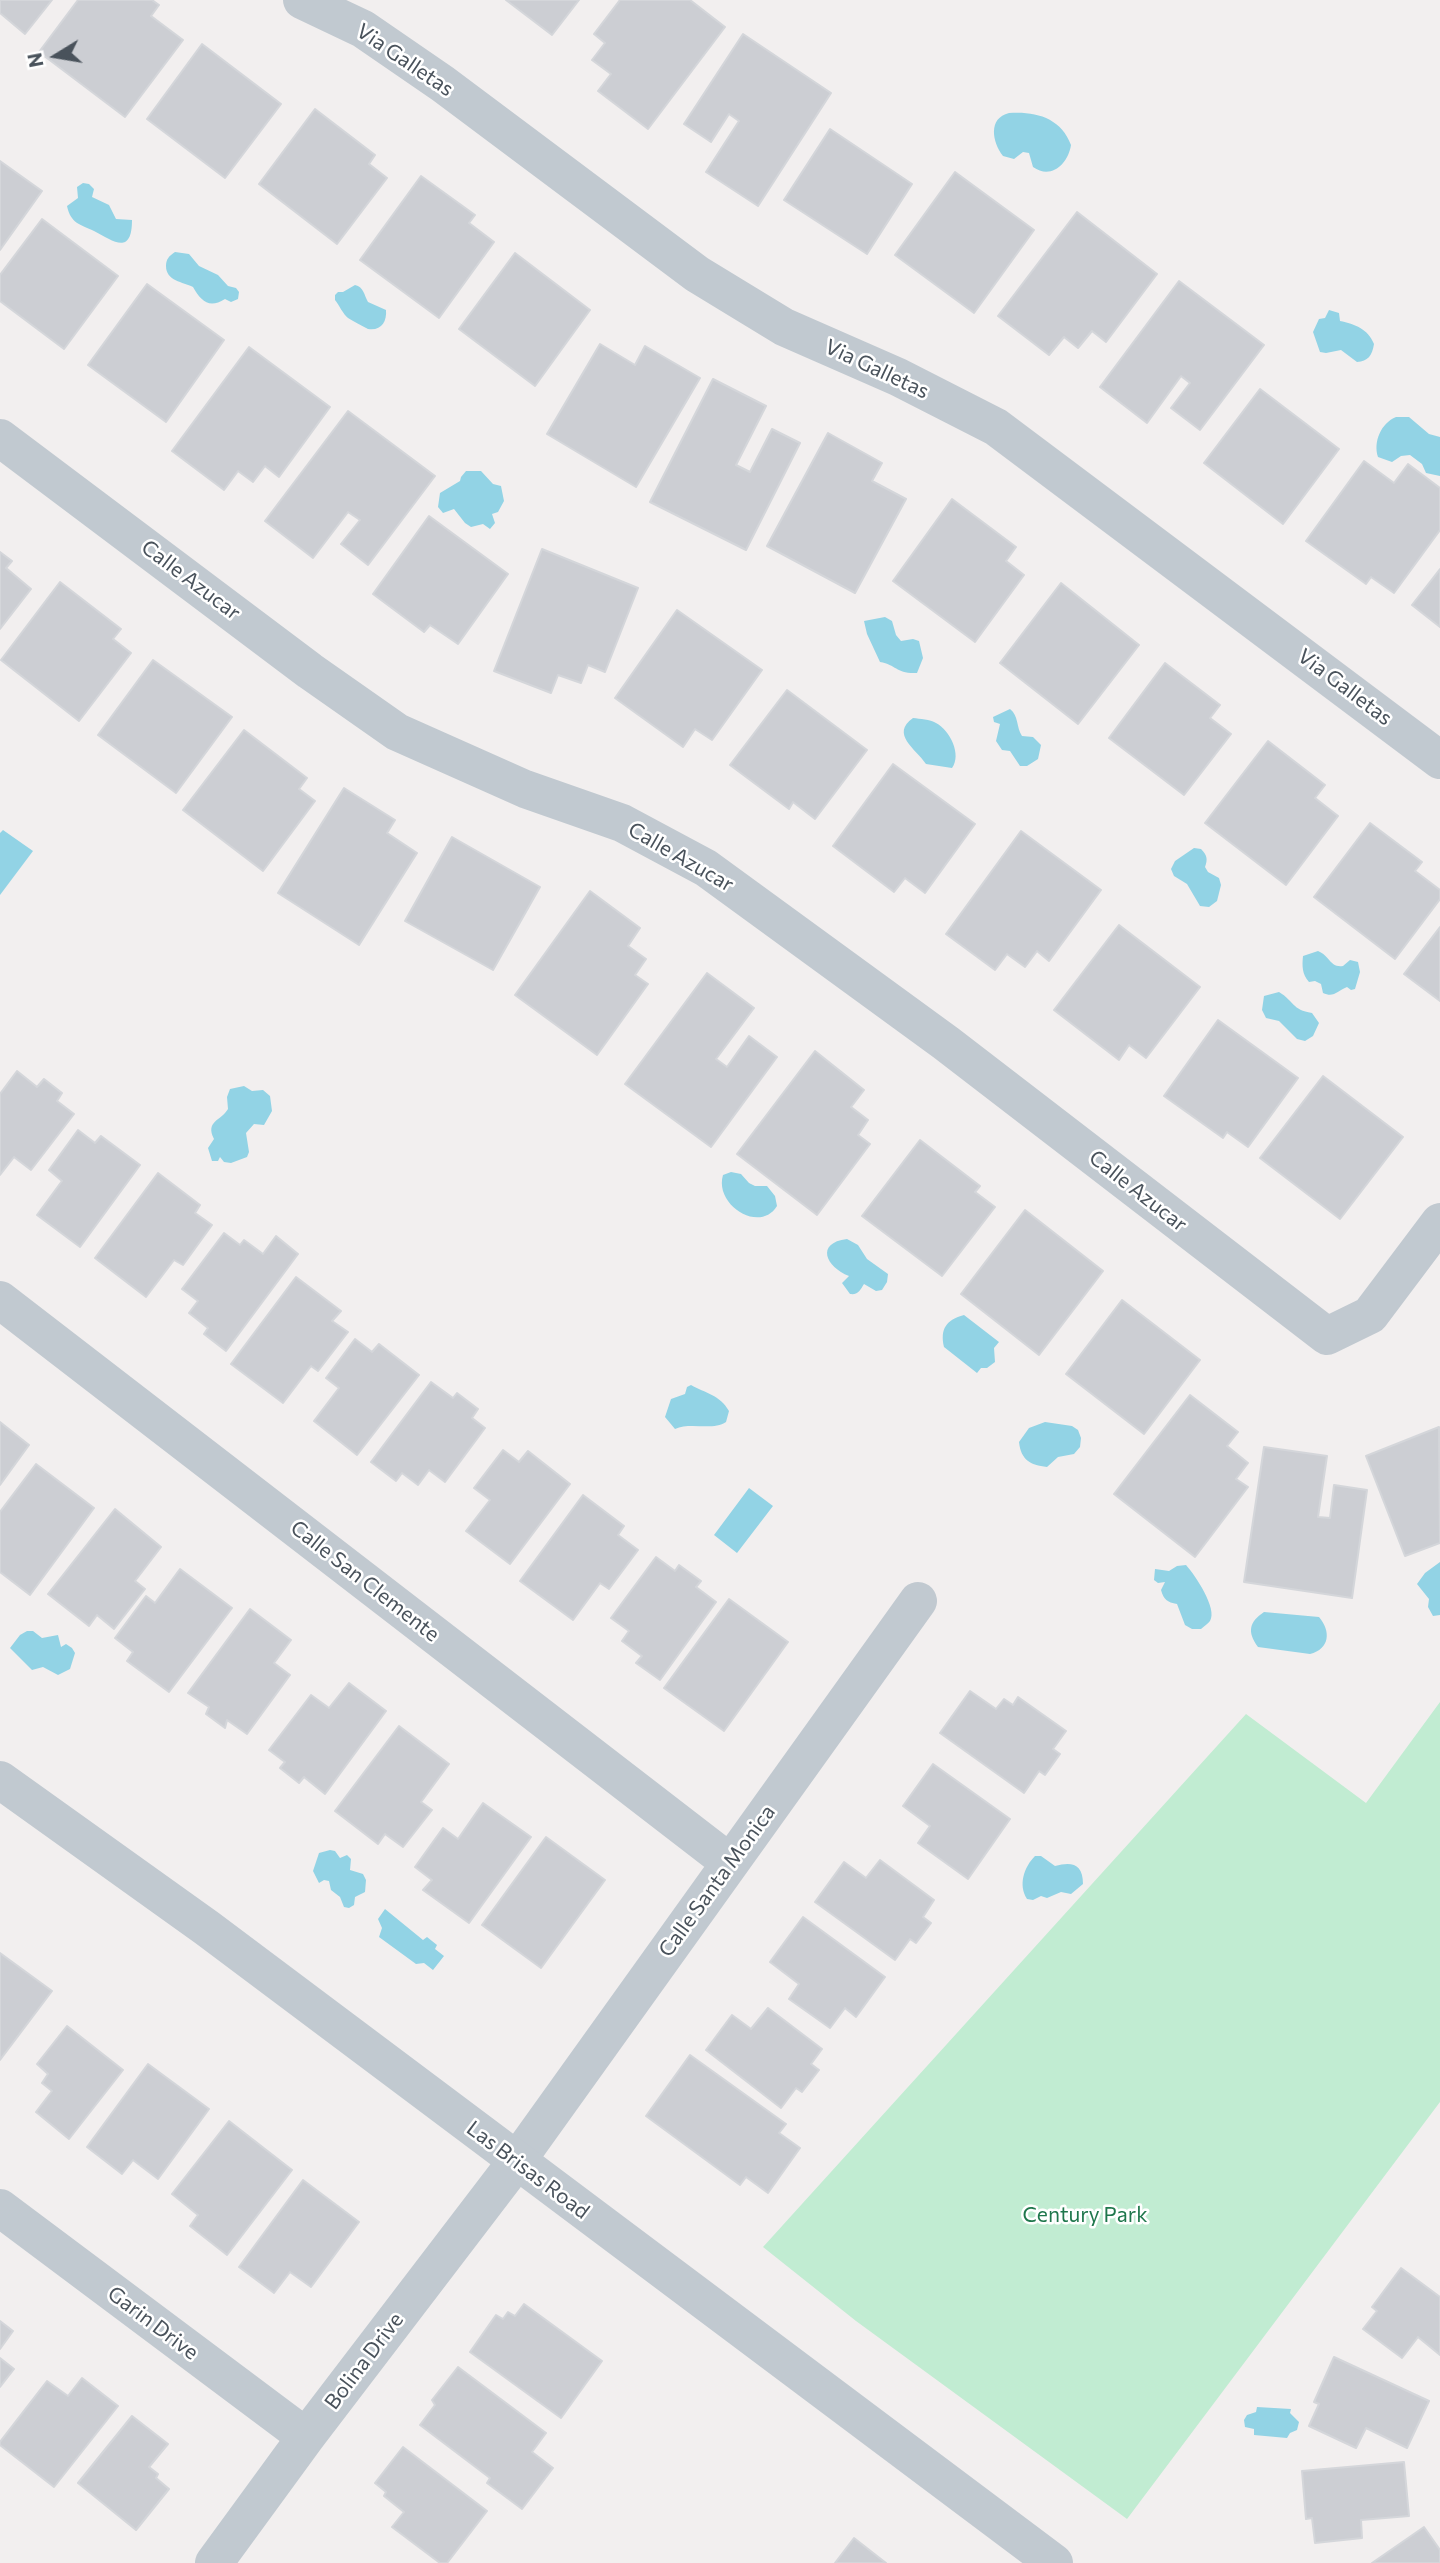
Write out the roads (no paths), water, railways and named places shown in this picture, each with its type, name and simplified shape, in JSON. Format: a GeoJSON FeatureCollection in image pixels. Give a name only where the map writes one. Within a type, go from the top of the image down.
{"type":"FeatureCollection","features":[{"type":"Feature","properties":{"kind":"street","name":"Via Galletas"},"geometry":{"type":"LineString","coordinates":[[302,0],[363,29],[443,84],[697,274],[784,327],[898,377],[996,427],[1440,760]]}},
{"type":"Feature","properties":{"kind":"street","name":"Calle Azucar"},"geometry":{"type":"LineString","coordinates":[[0,438],[310,671],[397,732],[525,789],[622,823],[706,868],[935,1035],[1327,1336],[1370,1315],[1440,1222]]}},
{"type":"Feature","properties":{"kind":"street","name":"Calle San Clemente"},"geometry":{"type":"LineString","coordinates":[[0,1300],[729,1863]]}},
{"type":"Feature","properties":{"kind":"street","name":"Calle Santa Monica"},"geometry":{"type":"LineString","coordinates":[[516,2162],[918,1601]]}},
{"type":"Feature","properties":{"kind":"street","name":"Las Brisas Road"},"geometry":{"type":"LineString","coordinates":[[0,1780],[207,1928],[1054,2563]]}},
{"type":"Feature","properties":{"kind":"street","name":"Bolina Drive"},"geometry":{"type":"LineString","coordinates":[[214,2563],[306,2437],[516,2162]]}},
{"type":"Feature","properties":{"kind":"street","name":"Garin Drive"},"geometry":{"type":"LineString","coordinates":[[0,2208],[306,2437]]}},
{"type":"Feature","properties":{"kind":"water"},"geometry":{"type":"Polygon","coordinates":[[[1009,113],[1038,115],[1061,128],[1071,145],[1058,168],[1040,171],[1033,167],[1029,153],[1023,152],[1014,159],[1003,156],[996,144],[994,131],[998,120],[1009,113]]]}},
{"type":"Feature","properties":{"kind":"water"},"geometry":{"type":"Polygon","coordinates":[[[83,183],[94,189],[92,197],[109,205],[116,219],[132,220],[129,238],[125,242],[108,239],[71,217],[67,206],[78,198],[77,187],[83,183]]]}},
{"type":"Feature","properties":{"kind":"water"},"geometry":{"type":"Polygon","coordinates":[[[175,252],[189,254],[199,266],[218,275],[228,286],[236,288],[239,292],[238,299],[231,302],[225,299],[214,303],[206,302],[193,287],[172,278],[166,264],[175,252]]]}},
{"type":"Feature","properties":{"kind":"water"},"geometry":{"type":"Polygon","coordinates":[[[355,285],[362,289],[368,302],[386,310],[384,322],[380,327],[368,329],[350,319],[335,300],[338,292],[355,285]]]}},
{"type":"Feature","properties":{"kind":"water"},"geometry":{"type":"Polygon","coordinates":[[[1329,310],[1339,313],[1340,321],[1356,326],[1368,334],[1374,344],[1367,359],[1357,362],[1341,350],[1320,352],[1313,332],[1319,319],[1325,318],[1329,310]]]}},
{"type":"Feature","properties":{"kind":"water"},"geometry":{"type":"Polygon","coordinates":[[[1396,417],[1409,417],[1429,434],[1440,437],[1440,476],[1426,473],[1422,464],[1410,455],[1401,456],[1392,462],[1378,457],[1377,445],[1382,428],[1396,417]]]}},
{"type":"Feature","properties":{"kind":"water"},"geometry":{"type":"Polygon","coordinates":[[[466,471],[481,471],[493,484],[501,486],[504,501],[498,512],[492,514],[495,523],[490,529],[483,524],[471,527],[454,509],[443,513],[438,507],[440,493],[460,481],[466,471]]]}},
{"type":"Feature","properties":{"kind":"water"},"geometry":{"type":"Polygon","coordinates":[[[885,617],[892,621],[901,641],[919,641],[923,658],[917,673],[901,671],[880,662],[864,621],[885,617]]]}},
{"type":"Feature","properties":{"kind":"water"},"geometry":{"type":"Polygon","coordinates":[[[1010,709],[1015,715],[1022,736],[1033,737],[1041,745],[1038,759],[1027,766],[1020,766],[1010,751],[1002,750],[996,741],[1000,724],[994,722],[993,717],[1010,709]]]}},
{"type":"Feature","properties":{"kind":"water"},"geometry":{"type":"Polygon","coordinates":[[[913,718],[934,722],[946,731],[956,756],[952,768],[926,764],[911,747],[904,736],[904,730],[913,718]]]}},
{"type":"Feature","properties":{"kind":"water"},"geometry":{"type":"Polygon","coordinates":[[[3,830],[33,851],[0,895],[0,833],[3,830]]]}},
{"type":"Feature","properties":{"kind":"water"},"geometry":{"type":"Polygon","coordinates":[[[1194,848],[1205,853],[1205,867],[1219,878],[1221,885],[1217,901],[1209,907],[1200,906],[1187,884],[1174,876],[1171,869],[1175,861],[1194,848]]]}},
{"type":"Feature","properties":{"kind":"water"},"geometry":{"type":"Polygon","coordinates":[[[1318,951],[1335,965],[1343,966],[1350,960],[1358,962],[1360,972],[1355,989],[1347,987],[1327,994],[1323,993],[1321,984],[1309,982],[1303,970],[1303,956],[1318,951]]]}},
{"type":"Feature","properties":{"kind":"water"},"geometry":{"type":"Polygon","coordinates":[[[1279,992],[1297,1007],[1312,1013],[1319,1023],[1313,1036],[1305,1041],[1297,1039],[1279,1021],[1266,1018],[1262,1010],[1264,996],[1279,992]]]}},
{"type":"Feature","properties":{"kind":"water"},"geometry":{"type":"Polygon","coordinates":[[[244,1086],[252,1091],[263,1090],[270,1096],[272,1111],[264,1125],[254,1124],[246,1133],[249,1152],[247,1157],[231,1163],[224,1162],[220,1157],[218,1161],[212,1161],[208,1148],[214,1139],[211,1128],[228,1109],[227,1097],[230,1089],[244,1086]]]}},
{"type":"Feature","properties":{"kind":"water"},"geometry":{"type":"Polygon","coordinates":[[[731,1172],[741,1174],[755,1186],[767,1186],[775,1196],[777,1206],[769,1214],[760,1217],[740,1212],[725,1196],[722,1186],[723,1175],[731,1172]]]}},
{"type":"Feature","properties":{"kind":"water"},"geometry":{"type":"Polygon","coordinates":[[[847,1239],[858,1245],[867,1259],[888,1274],[882,1290],[876,1291],[864,1284],[857,1293],[850,1294],[842,1283],[849,1276],[834,1267],[827,1256],[831,1245],[847,1239]]]}},
{"type":"Feature","properties":{"kind":"water"},"geometry":{"type":"Polygon","coordinates":[[[964,1315],[999,1342],[994,1348],[995,1362],[987,1368],[981,1368],[977,1373],[944,1347],[943,1335],[946,1326],[964,1315]]]}},
{"type":"Feature","properties":{"kind":"water"},"geometry":{"type":"Polygon","coordinates":[[[691,1385],[717,1398],[725,1406],[729,1411],[726,1422],[715,1426],[675,1429],[665,1417],[671,1399],[685,1394],[687,1387],[691,1385]]]}},
{"type":"Feature","properties":{"kind":"water"},"geometry":{"type":"Polygon","coordinates":[[[1045,1422],[1072,1426],[1078,1430],[1081,1438],[1080,1447],[1074,1454],[1058,1457],[1047,1467],[1027,1461],[1019,1442],[1029,1428],[1045,1422]]]}},
{"type":"Feature","properties":{"kind":"water"},"geometry":{"type":"Polygon","coordinates":[[[749,1488],[773,1506],[737,1553],[714,1535],[749,1488]]]}},
{"type":"Feature","properties":{"kind":"water"},"geometry":{"type":"Polygon","coordinates":[[[1440,1562],[1440,1615],[1433,1616],[1428,1607],[1429,1599],[1417,1584],[1425,1573],[1440,1562]]]}},
{"type":"Feature","properties":{"kind":"water"},"geometry":{"type":"Polygon","coordinates":[[[1186,1565],[1200,1584],[1211,1609],[1210,1621],[1201,1629],[1192,1629],[1185,1625],[1177,1604],[1163,1596],[1161,1590],[1165,1582],[1158,1583],[1154,1580],[1155,1569],[1169,1571],[1186,1565]]]}},
{"type":"Feature","properties":{"kind":"water"},"geometry":{"type":"Polygon","coordinates":[[[1264,1612],[1319,1617],[1327,1634],[1325,1644],[1317,1652],[1310,1654],[1258,1647],[1252,1637],[1251,1628],[1264,1612]]]}},
{"type":"Feature","properties":{"kind":"water"},"geometry":{"type":"Polygon","coordinates":[[[33,1631],[42,1638],[58,1635],[61,1647],[66,1644],[75,1653],[70,1669],[58,1675],[43,1667],[32,1670],[10,1648],[20,1635],[33,1631]]]}},
{"type":"Feature","properties":{"kind":"water"},"geometry":{"type":"Polygon","coordinates":[[[335,1851],[340,1858],[347,1855],[351,1859],[350,1870],[363,1874],[366,1880],[365,1892],[355,1897],[354,1905],[349,1908],[344,1907],[340,1897],[331,1890],[329,1881],[319,1883],[313,1871],[319,1853],[335,1851]]]}},
{"type":"Feature","properties":{"kind":"water"},"geometry":{"type":"Polygon","coordinates":[[[1035,1856],[1041,1856],[1055,1866],[1071,1864],[1079,1868],[1083,1884],[1071,1894],[1061,1892],[1047,1898],[1041,1896],[1033,1900],[1027,1899],[1023,1888],[1024,1876],[1035,1856]]]}},
{"type":"Feature","properties":{"kind":"water"},"geometry":{"type":"Polygon","coordinates":[[[385,1909],[423,1940],[427,1937],[437,1945],[435,1949],[444,1956],[433,1970],[424,1963],[416,1964],[379,1937],[382,1928],[378,1919],[385,1909]]]}},
{"type":"Feature","properties":{"kind":"water"},"geometry":{"type":"Polygon","coordinates":[[[1257,2407],[1291,2409],[1290,2413],[1299,2422],[1297,2430],[1287,2438],[1254,2435],[1254,2429],[1245,2427],[1244,2420],[1247,2415],[1256,2412],[1257,2407]]]}},
{"type":"Feature","properties":{"kind":"park label","name":"Century Park"},"geometry":{"type":"Point","coordinates":[1085,2215]}}]}
